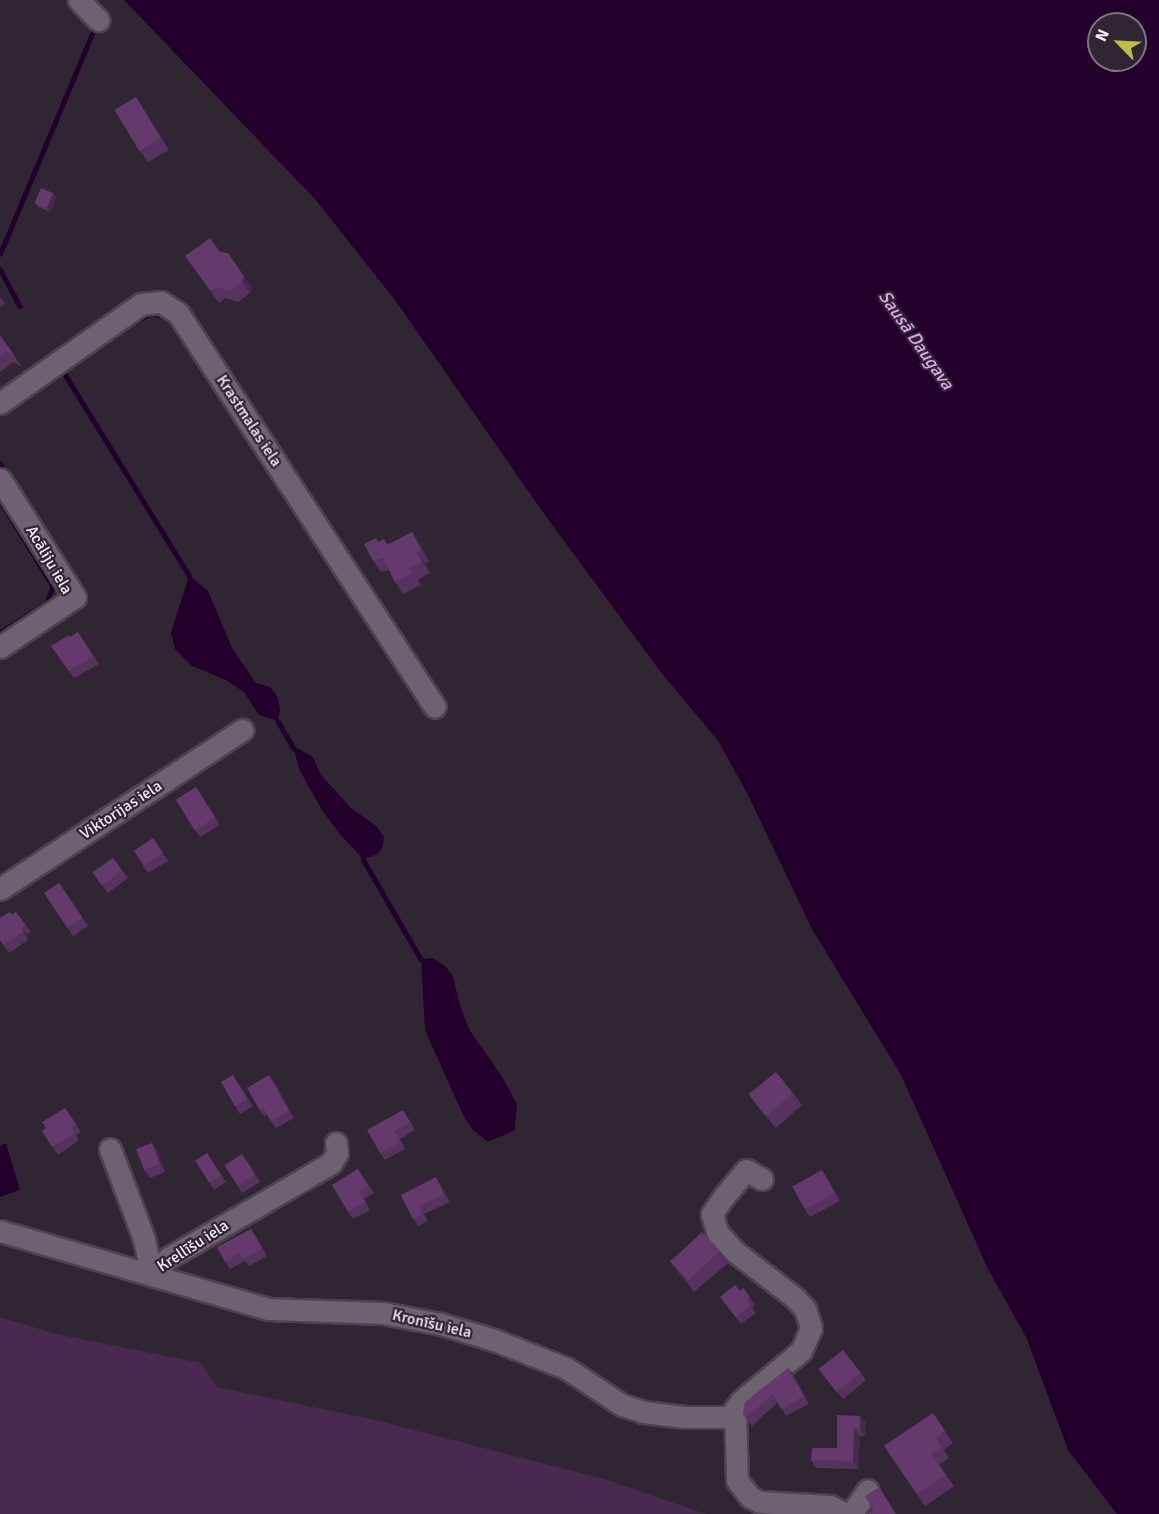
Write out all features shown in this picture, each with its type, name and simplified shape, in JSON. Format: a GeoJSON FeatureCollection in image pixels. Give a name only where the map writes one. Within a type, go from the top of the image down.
{"type":"FeatureCollection","features":[{"type":"Feature","properties":{"kind":"street"},"geometry":{"type":"LineString","coordinates":[[79,0],[98,21]]}},
{"type":"Feature","properties":{"kind":"street","name":"Krastmalas iela"},"geometry":{"type":"LineString","coordinates":[[0,403],[141,304],[161,302],[178,314],[435,707]]}},
{"type":"Feature","properties":{"kind":"street","name":"Acāliju iela"},"geometry":{"type":"LineString","coordinates":[[0,479],[75,597],[0,647]]}},
{"type":"Feature","properties":{"kind":"street","name":"Viktorijas iela"},"geometry":{"type":"LineString","coordinates":[[0,889],[242,730]]}},
{"type":"Feature","properties":{"kind":"street","name":"Krellīšu iela"},"geometry":{"type":"LineString","coordinates":[[110,1149],[144,1239],[151,1273],[168,1258],[331,1163],[337,1153],[336,1143]]}},
{"type":"Feature","properties":{"kind":"street"},"geometry":{"type":"LineString","coordinates":[[762,1179],[746,1170],[712,1214],[717,1232],[734,1251],[794,1296],[805,1309],[811,1328],[801,1351],[741,1401],[734,1417],[737,1480],[750,1497],[760,1502],[830,1506],[846,1514]]}},
{"type":"Feature","properties":{"kind":"street","name":"Kronīšu iela"},"geometry":{"type":"LineString","coordinates":[[0,1231],[151,1273],[268,1309],[383,1313],[441,1324],[494,1340],[566,1368],[622,1405],[643,1412],[685,1417],[734,1417]]}},
{"type":"Feature","properties":{"kind":"street"},"geometry":{"type":"LineString","coordinates":[[851,1514],[868,1490]]}},
{"type":"Feature","properties":{"kind":"shaded area"},"geometry":{"type":"Polygon","coordinates":[[[0,1317],[56,1334],[201,1363],[217,1387],[375,1420],[604,1479],[706,1514],[0,1514],[0,1317]]]}},
{"type":"Feature","properties":{"kind":"water","name":"Sausā Daugava"},"geometry":{"type":"Polygon","coordinates":[[[124,0],[1159,0],[1159,1514],[1117,1514],[1068,1450],[1027,1339],[988,1269],[901,1075],[812,929],[748,795],[719,742],[660,671],[545,515],[395,300],[315,199],[124,0]]]}},
{"type":"Feature","properties":{"kind":"water"},"geometry":{"type":"Polygon","coordinates":[[[189,575],[208,591],[232,648],[256,683],[270,687],[277,696],[280,709],[278,721],[259,715],[244,692],[226,680],[192,666],[175,649],[171,633],[189,575]]]}},
{"type":"Feature","properties":{"kind":"water"},"geometry":{"type":"Polygon","coordinates":[[[297,748],[313,757],[321,775],[351,808],[376,826],[384,837],[383,846],[378,854],[363,859],[339,833],[322,810],[299,769],[294,749],[297,748]]]}},
{"type":"Feature","properties":{"kind":"water"},"geometry":{"type":"Polygon","coordinates":[[[432,958],[445,966],[453,976],[460,1006],[470,1031],[501,1075],[517,1104],[515,1130],[488,1142],[473,1130],[463,1115],[425,1030],[421,959],[432,958]]]}},
{"type":"Feature","properties":{"kind":"water"},"geometry":{"type":"Polygon","coordinates":[[[6,1143],[20,1190],[0,1197],[0,1146],[6,1143]]]}},
{"type":"Feature","properties":{"kind":"building"},"geometry":{"type":"Polygon","coordinates":[[[136,97],[161,138],[139,151],[115,110],[136,97]]]}},
{"type":"Feature","properties":{"kind":"building"},"geometry":{"type":"Polygon","coordinates":[[[41,188],[53,193],[47,208],[35,203],[41,188]]]}},
{"type":"Feature","properties":{"kind":"building"},"geometry":{"type":"Polygon","coordinates":[[[210,238],[220,252],[228,253],[244,276],[242,282],[230,291],[217,287],[211,291],[185,256],[210,238]]]}},
{"type":"Feature","properties":{"kind":"building"},"geometry":{"type":"Polygon","coordinates":[[[0,335],[14,355],[6,351],[0,355],[0,335]]]}},
{"type":"Feature","properties":{"kind":"building"},"geometry":{"type":"Polygon","coordinates":[[[412,532],[421,550],[417,552],[422,562],[410,568],[413,573],[395,582],[383,558],[373,561],[364,544],[376,538],[378,542],[384,539],[387,545],[412,532]]]}},
{"type":"Feature","properties":{"kind":"building"},"geometry":{"type":"Polygon","coordinates":[[[78,632],[93,656],[69,671],[51,646],[78,632]]]}},
{"type":"Feature","properties":{"kind":"building"},"geometry":{"type":"Polygon","coordinates":[[[196,787],[215,818],[195,830],[176,800],[196,787]]]}},
{"type":"Feature","properties":{"kind":"building"},"geometry":{"type":"Polygon","coordinates":[[[153,838],[163,853],[144,866],[134,851],[153,838]]]}},
{"type":"Feature","properties":{"kind":"building"},"geometry":{"type":"Polygon","coordinates":[[[113,858],[122,871],[102,885],[93,872],[113,858]]]}},
{"type":"Feature","properties":{"kind":"building"},"geometry":{"type":"Polygon","coordinates":[[[59,883],[82,918],[68,928],[44,893],[59,883]]]}},
{"type":"Feature","properties":{"kind":"building"},"geometry":{"type":"Polygon","coordinates":[[[10,912],[12,915],[16,912],[25,924],[22,927],[23,932],[4,945],[0,940],[0,918],[10,912]]]}},
{"type":"Feature","properties":{"kind":"building"},"geometry":{"type":"Polygon","coordinates":[[[776,1072],[794,1094],[766,1116],[749,1094],[776,1072]]]}},
{"type":"Feature","properties":{"kind":"building"},"geometry":{"type":"Polygon","coordinates":[[[233,1075],[247,1099],[235,1106],[221,1082],[233,1075]]]}},
{"type":"Feature","properties":{"kind":"building"},"geometry":{"type":"Polygon","coordinates":[[[269,1075],[289,1111],[271,1121],[263,1107],[259,1109],[247,1088],[269,1075]]]}},
{"type":"Feature","properties":{"kind":"building"},"geometry":{"type":"Polygon","coordinates":[[[65,1108],[76,1124],[71,1127],[74,1133],[52,1147],[42,1131],[46,1128],[42,1122],[65,1108]]]}},
{"type":"Feature","properties":{"kind":"building"},"geometry":{"type":"Polygon","coordinates":[[[403,1110],[410,1122],[394,1131],[400,1142],[380,1153],[367,1130],[403,1110]]]}},
{"type":"Feature","properties":{"kind":"building"},"geometry":{"type":"Polygon","coordinates":[[[152,1143],[160,1164],[144,1170],[136,1149],[152,1143]]]}},
{"type":"Feature","properties":{"kind":"building"},"geometry":{"type":"Polygon","coordinates":[[[207,1153],[221,1175],[209,1182],[195,1160],[207,1153]]]}},
{"type":"Feature","properties":{"kind":"building"},"geometry":{"type":"Polygon","coordinates":[[[242,1154],[255,1174],[237,1186],[224,1165],[242,1154]]]}},
{"type":"Feature","properties":{"kind":"building"},"geometry":{"type":"Polygon","coordinates":[[[358,1169],[368,1186],[359,1191],[365,1202],[348,1212],[332,1185],[358,1169]]]}},
{"type":"Feature","properties":{"kind":"building"},"geometry":{"type":"Polygon","coordinates":[[[822,1170],[835,1193],[805,1209],[792,1186],[822,1170]]]}},
{"type":"Feature","properties":{"kind":"building"},"geometry":{"type":"Polygon","coordinates":[[[436,1177],[444,1194],[419,1206],[422,1214],[413,1219],[401,1195],[436,1177]]]}},
{"type":"Feature","properties":{"kind":"building"},"geometry":{"type":"Polygon","coordinates":[[[251,1229],[262,1248],[243,1259],[240,1253],[225,1262],[217,1247],[251,1229]]]}},
{"type":"Feature","properties":{"kind":"building"},"geometry":{"type":"Polygon","coordinates":[[[702,1232],[720,1251],[688,1280],[671,1261],[702,1232]]]}},
{"type":"Feature","properties":{"kind":"building"},"geometry":{"type":"Polygon","coordinates":[[[735,1285],[740,1291],[743,1288],[750,1297],[746,1300],[751,1305],[736,1317],[720,1297],[735,1285]]]}},
{"type":"Feature","properties":{"kind":"building"},"geometry":{"type":"Polygon","coordinates":[[[843,1350],[861,1373],[836,1392],[819,1369],[843,1350]]]}},
{"type":"Feature","properties":{"kind":"building"},"geometry":{"type":"Polygon","coordinates":[[[788,1368],[804,1396],[781,1409],[773,1394],[746,1418],[743,1414],[745,1402],[788,1368]]]}},
{"type":"Feature","properties":{"kind":"building"},"geometry":{"type":"Polygon","coordinates":[[[933,1413],[945,1431],[936,1438],[941,1447],[931,1454],[946,1475],[917,1494],[884,1446],[933,1413]]]}},
{"type":"Feature","properties":{"kind":"building"},"geometry":{"type":"Polygon","coordinates":[[[837,1415],[860,1416],[860,1429],[854,1428],[853,1461],[811,1460],[812,1448],[837,1448],[837,1415]]]}},
{"type":"Feature","properties":{"kind":"building"},"geometry":{"type":"Polygon","coordinates":[[[879,1487],[896,1514],[868,1513],[873,1510],[865,1496],[879,1487]]]}},
{"type":"Feature","properties":{"kind":"waterway"},"geometry":{"type":"LineString","coordinates":[[0,254],[93,32]]}},
{"type":"Feature","properties":{"kind":"waterway"},"geometry":{"type":"LineString","coordinates":[[0,269],[20,306]]}},
{"type":"Feature","properties":{"kind":"waterway"},"geometry":{"type":"LineString","coordinates":[[130,324],[152,313],[168,317],[180,335]]}},
{"type":"Feature","properties":{"kind":"waterway"},"geometry":{"type":"LineString","coordinates":[[63,371],[189,575]]}},
{"type":"Feature","properties":{"kind":"waterway"},"geometry":{"type":"LineString","coordinates":[[0,463],[7,474]]}},
{"type":"Feature","properties":{"kind":"waterway"},"geometry":{"type":"LineString","coordinates":[[0,500],[53,586],[47,603],[0,633]]}},
{"type":"Feature","properties":{"kind":"waterway"},"geometry":{"type":"LineString","coordinates":[[278,721],[294,749]]}},
{"type":"Feature","properties":{"kind":"waterway"},"geometry":{"type":"LineString","coordinates":[[363,859],[421,959]]}}]}
